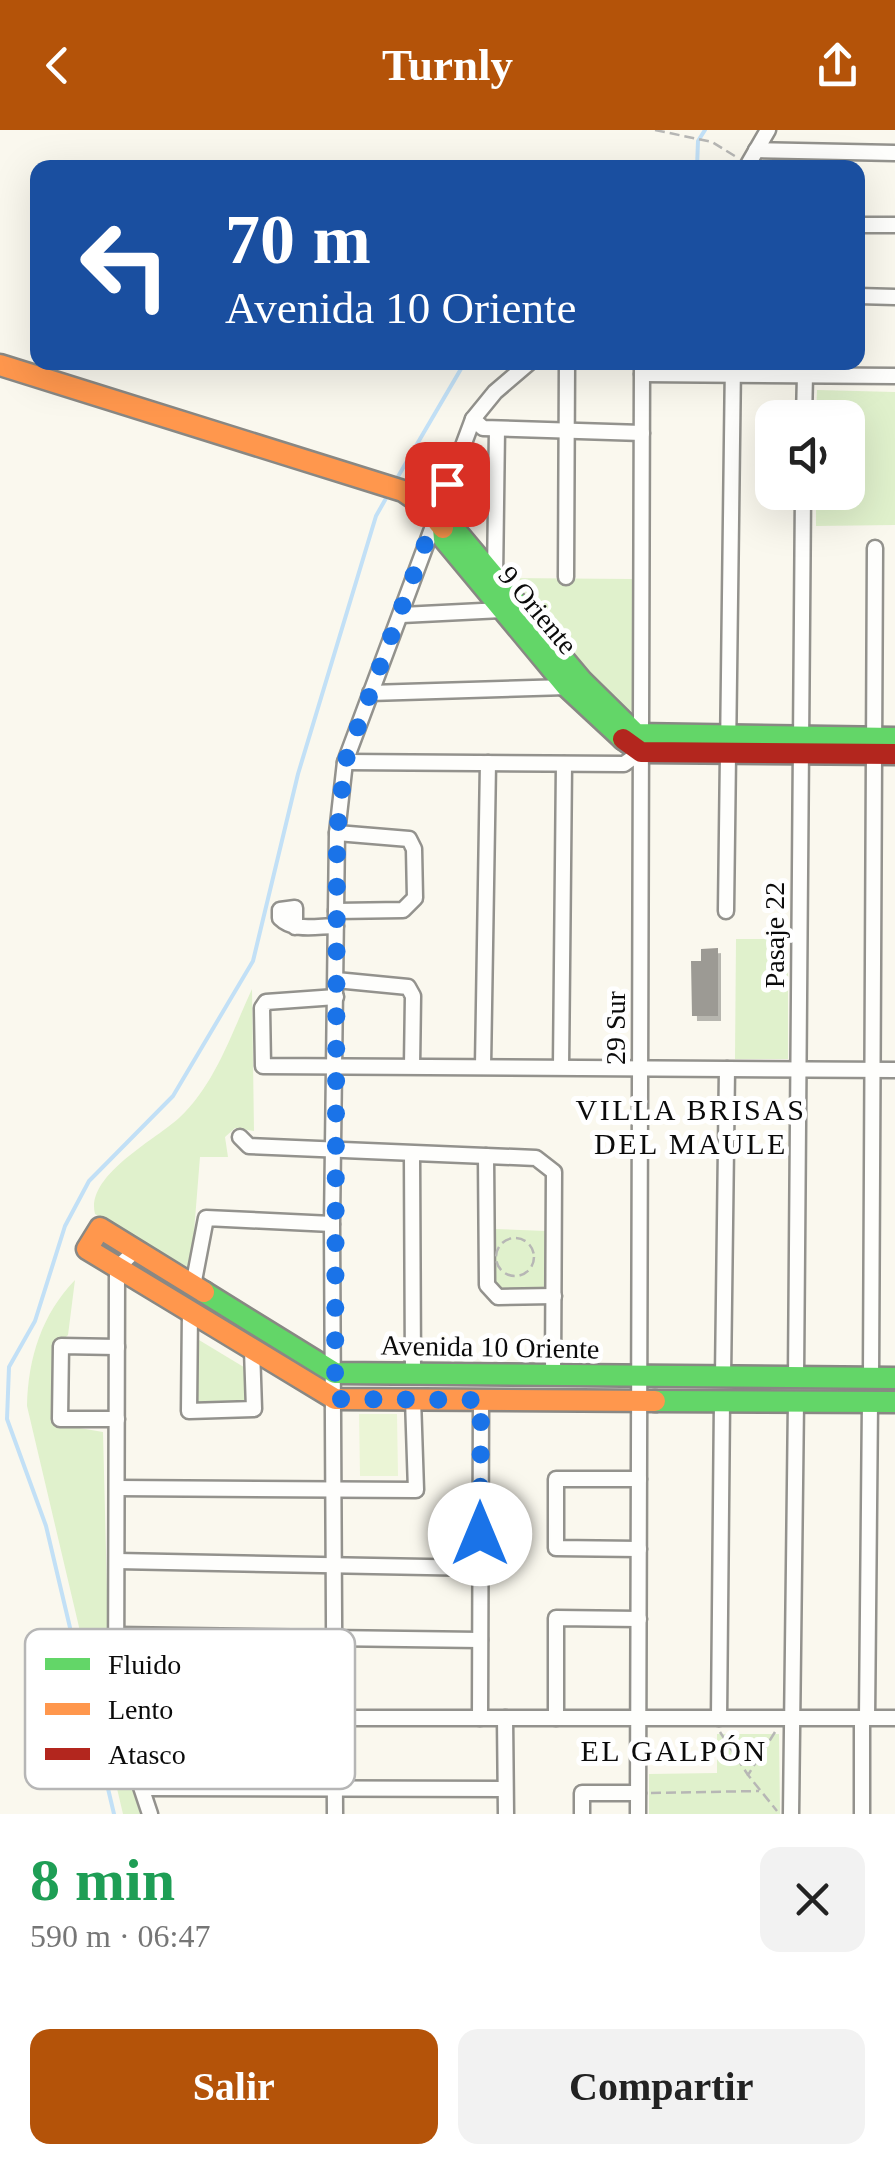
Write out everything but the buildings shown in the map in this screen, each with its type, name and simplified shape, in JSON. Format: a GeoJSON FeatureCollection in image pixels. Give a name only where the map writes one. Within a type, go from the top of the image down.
{"type":"FeatureCollection","features":[{"type":"Feature","properties":{"kind":"street"},"geometry":{"type":"LineString","coordinates":[[750,160],[768,130]]}},
{"type":"Feature","properties":{"kind":"street"},"geometry":{"type":"LineString","coordinates":[[756,150],[895,152]]}},
{"type":"Feature","properties":{"kind":"street"},"geometry":{"type":"LineString","coordinates":[[865,225],[895,225]]}},
{"type":"Feature","properties":{"kind":"street"},"geometry":{"type":"LineString","coordinates":[[865,296],[895,297]]}},
{"type":"Feature","properties":{"kind":"street"},"geometry":{"type":"LineString","coordinates":[[0,365],[397,489],[439,522]]}},
{"type":"Feature","properties":{"kind":"street"},"geometry":{"type":"LineString","coordinates":[[335,1629],[332,1224],[337,833],[345,762],[439,522],[473,418],[521,370]]}},
{"type":"Feature","properties":{"kind":"street"},"geometry":{"type":"LineString","coordinates":[[566,370],[566,577]]}},
{"type":"Feature","properties":{"kind":"street","name":"29 Sur"},"geometry":{"type":"LineString","coordinates":[[638,1814],[642,370]]}},
{"type":"Feature","properties":{"kind":"street"},"geometry":{"type":"LineString","coordinates":[[726,911],[733,370]]}},
{"type":"Feature","properties":{"kind":"street"},"geometry":{"type":"LineString","coordinates":[[754,370],[895,376]]}},
{"type":"Feature","properties":{"kind":"street"},"geometry":{"type":"LineString","coordinates":[[804,400],[805,375]]}},
{"type":"Feature","properties":{"kind":"street"},"geometry":{"type":"LineString","coordinates":[[473,418],[483,428],[642,433]]}},
{"type":"Feature","properties":{"kind":"street"},"geometry":{"type":"LineString","coordinates":[[495,578],[498,429]]}},
{"type":"Feature","properties":{"kind":"street","name":"Pasaje 22"},"geometry":{"type":"LineString","coordinates":[[796,1378],[803,510]]}},
{"type":"Feature","properties":{"kind":"street","name":"9 Oriente"},"geometry":{"type":"LineString","coordinates":[[439,522],[455,530],[641,744]]}},
{"type":"Feature","properties":{"kind":"street","name":"9 Oriente"},"geometry":{"type":"LineString","coordinates":[[439,522],[444,539],[605,728],[641,744]]}},
{"type":"Feature","properties":{"kind":"street"},"geometry":{"type":"LineString","coordinates":[[871,1378],[872,1070],[885,746],[875,548]]}},
{"type":"Feature","properties":{"kind":"street"},"geometry":{"type":"LineString","coordinates":[[402,615],[502,610]]}},
{"type":"Feature","properties":{"kind":"street"},"geometry":{"type":"LineString","coordinates":[[370,694],[568,687]]}},
{"type":"Feature","properties":{"kind":"street"},"geometry":{"type":"LineString","coordinates":[[345,762],[624,764],[641,744],[885,746]]}},
{"type":"Feature","properties":{"kind":"street"},"geometry":{"type":"LineString","coordinates":[[483,1066],[488,763]]}},
{"type":"Feature","properties":{"kind":"street"},"geometry":{"type":"LineString","coordinates":[[561,1067],[564,764]]}},
{"type":"Feature","properties":{"kind":"street"},"geometry":{"type":"LineString","coordinates":[[295,926],[403,910],[415,898],[414,849],[409,839],[337,833]]}},
{"type":"Feature","properties":{"kind":"street"},"geometry":{"type":"LineString","coordinates":[[336,980],[408,987],[413,996],[412,1066]]}},
{"type":"Feature","properties":{"kind":"street"},"geometry":{"type":"LineString","coordinates":[[336,996],[266,1002],[262,1008],[263,1066],[895,1070]]}},
{"type":"Feature","properties":{"kind":"street"},"geometry":{"type":"LineString","coordinates":[[722,1377],[727,1068]]}},
{"type":"Feature","properties":{"kind":"street"},"geometry":{"type":"LineString","coordinates":[[240,1136],[249,1146],[536,1158],[554,1172],[554,1375]]}},
{"type":"Feature","properties":{"kind":"street"},"geometry":{"type":"LineString","coordinates":[[412,1154],[413,1374]]}},
{"type":"Feature","properties":{"kind":"street"},"geometry":{"type":"LineString","coordinates":[[486,1156],[488,1286],[498,1296],[554,1296]]}},
{"type":"Feature","properties":{"kind":"street"},"geometry":{"type":"LineString","coordinates":[[193,1286],[206,1218],[332,1224]]}},
{"type":"Feature","properties":{"kind":"street"},"geometry":{"type":"LineString","coordinates":[[335,1373],[100,1228],[87,1249],[335,1399]]}},
{"type":"Feature","properties":{"kind":"street"},"geometry":{"type":"LineString","coordinates":[[117,1629],[117,1268],[136,1250]]}},
{"type":"Feature","properties":{"kind":"street"},"geometry":{"type":"LineString","coordinates":[[190,1311],[189,1411],[254,1408],[252,1349]]}},
{"type":"Feature","properties":{"kind":"street"},"geometry":{"type":"LineString","coordinates":[[117,1347],[61,1346],[60,1419],[117,1420]]}},
{"type":"Feature","properties":{"kind":"street","name":"Avenida 10 Oriente"},"geometry":{"type":"LineString","coordinates":[[335,1373],[895,1378]]}},
{"type":"Feature","properties":{"kind":"street","name":"Avenida 10 Oriente"},"geometry":{"type":"LineString","coordinates":[[335,1399],[895,1402]]}},
{"type":"Feature","properties":{"kind":"street"},"geometry":{"type":"LineString","coordinates":[[117,1488],[416,1490],[414,1400]]}},
{"type":"Feature","properties":{"kind":"street"},"geometry":{"type":"LineString","coordinates":[[480,1718],[481,1400]]}},
{"type":"Feature","properties":{"kind":"street"},"geometry":{"type":"LineString","coordinates":[[715,1718],[722,1401]]}},
{"type":"Feature","properties":{"kind":"street"},"geometry":{"type":"LineString","coordinates":[[792,1814],[788,1718],[796,1402]]}},
{"type":"Feature","properties":{"kind":"street"},"geometry":{"type":"LineString","coordinates":[[862,1814],[870,1402]]}},
{"type":"Feature","properties":{"kind":"street"},"geometry":{"type":"LineString","coordinates":[[639,1479],[556,1478],[556,1548],[639,1549]]}},
{"type":"Feature","properties":{"kind":"street"},"geometry":{"type":"LineString","coordinates":[[118,1561],[480,1568]]}},
{"type":"Feature","properties":{"kind":"street"},"geometry":{"type":"LineString","coordinates":[[556,1718],[556,1618],[639,1619]]}},
{"type":"Feature","properties":{"kind":"street"},"geometry":{"type":"LineString","coordinates":[[355,1638],[480,1640]]}},
{"type":"Feature","properties":{"kind":"street"},"geometry":{"type":"LineString","coordinates":[[355,1718],[895,1718]]}},
{"type":"Feature","properties":{"kind":"street"},"geometry":{"type":"LineString","coordinates":[[505,1718],[506,1814]]}},
{"type":"Feature","properties":{"kind":"street"},"geometry":{"type":"LineString","coordinates":[[355,1788],[506,1789]]}},
{"type":"Feature","properties":{"kind":"street"},"geometry":{"type":"LineString","coordinates":[[142,1789],[150,1814]]}},
{"type":"Feature","properties":{"kind":"street"},"geometry":{"type":"LineString","coordinates":[[582,1814],[582,1793],[638,1793]]}},
{"type":"Feature","properties":{"kind":"path"},"geometry":{"type":"LineString","coordinates":[[656,130],[718,144],[738,160]]}},
{"type":"Feature","properties":{"kind":"path"},"geometry":{"type":"LineString","coordinates":[[513,1238],[524,1240],[534,1255],[531,1266],[517,1276],[506,1273],[496,1259],[502,1243],[513,1238]]}},
{"type":"Feature","properties":{"kind":"path"},"geometry":{"type":"LineString","coordinates":[[715,1718],[748,1775],[781,1814]]}},
{"type":"Feature","properties":{"kind":"path"},"geometry":{"type":"LineString","coordinates":[[748,1775],[788,1718]]}},
{"type":"Feature","properties":{"kind":"path"},"geometry":{"type":"LineString","coordinates":[[638,1793],[760,1790]]}},
{"type":"Feature","properties":{"kind":"green space"},"geometry":{"type":"Polygon","coordinates":[[[817,390],[895,392],[895,525],[816,526],[816,510],[865,510],[865,400],[817,400],[817,390]]]}},
{"type":"Feature","properties":{"kind":"green space"},"geometry":{"type":"Polygon","coordinates":[[[508,578],[632,579],[633,711],[622,709],[508,578]]]}},
{"type":"Feature","properties":{"kind":"green space"},"geometry":{"type":"Polygon","coordinates":[[[736,939],[788,939],[788,1059],[735,1059],[736,939]]]}},
{"type":"Feature","properties":{"kind":"green space"},"geometry":{"type":"Polygon","coordinates":[[[252,989],[254,1131],[235,1128],[225,1137],[228,1157],[200,1157],[191,1269],[95,1214],[95,1200],[101,1186],[124,1160],[192,1105],[222,1057],[252,989]]]}},
{"type":"Feature","properties":{"kind":"green space"},"geometry":{"type":"Polygon","coordinates":[[[494,1229],[546,1231],[545,1291],[501,1291],[493,1282],[494,1229]]]}},
{"type":"Feature","properties":{"kind":"green space"},"geometry":{"type":"Polygon","coordinates":[[[75,1280],[68,1335],[53,1349],[56,1424],[103,1432],[108,1629],[79,1629],[27,1406],[30,1371],[39,1338],[75,1280]]]}},
{"type":"Feature","properties":{"kind":"green space"},"geometry":{"type":"Polygon","coordinates":[[[194,1337],[247,1369],[249,1402],[197,1403],[194,1337]]]}},
{"type":"Feature","properties":{"kind":"green space"},"geometry":{"type":"Polygon","coordinates":[[[359,1414],[397,1414],[398,1476],[360,1476],[359,1414]]]}},
{"type":"Feature","properties":{"kind":"green space"},"geometry":{"type":"Polygon","coordinates":[[[717,1734],[779,1734],[780,1814],[649,1814],[649,1774],[717,1773],[717,1734]]]}},
{"type":"Feature","properties":{"kind":"green space"},"geometry":{"type":"Polygon","coordinates":[[[117,1789],[133,1789],[140,1814],[123,1814],[117,1789]]]}},
{"type":"Feature","properties":{"kind":"waterway"},"geometry":{"type":"LineString","coordinates":[[697,160],[698,141],[705,130]]}},
{"type":"Feature","properties":{"kind":"waterway"},"geometry":{"type":"LineString","coordinates":[[396,480],[460,370]]}},
{"type":"Feature","properties":{"kind":"waterway"},"geometry":{"type":"LineString","coordinates":[[70,1629],[46,1526],[7,1419],[9,1367],[35,1321],[65,1226],[89,1181],[173,1096],[253,961],[298,774],[376,516],[389,493]]}},
{"type":"Feature","properties":{"kind":"waterway"},"geometry":{"type":"LineString","coordinates":[[108,1789],[114,1814]]}},
{"type":"Feature","properties":{"kind":"traffic: fast"},"geometry":{"type":"LineString","coordinates":[[623,739],[567,687],[444,539],[443,528],[455,530],[582,681],[636,734],[895,738]]}},
{"type":"Feature","properties":{"kind":"traffic: fast"},"geometry":{"type":"LineString","coordinates":[[204,1292],[335,1373],[895,1378]]}},
{"type":"Feature","properties":{"kind":"traffic: fast"},"geometry":{"type":"LineString","coordinates":[[655,1401],[895,1402]]}},
{"type":"Feature","properties":{"kind":"traffic: slow"},"geometry":{"type":"LineString","coordinates":[[0,365],[403,491],[425,506],[443,528]]}},
{"type":"Feature","properties":{"kind":"traffic: slow"},"geometry":{"type":"LineString","coordinates":[[204,1292],[100,1228],[87,1249],[335,1399],[655,1401]]}},
{"type":"Feature","properties":{"kind":"traffic: jam"},"geometry":{"type":"LineString","coordinates":[[623,739],[641,752],[895,754]]}},
{"type":"Feature","properties":{"kind":"district","name":"VILLA BRISAS DEL MAULE"},"geometry":{"type":"Point","coordinates":[691,1126]}},
{"type":"Feature","properties":{"kind":"district","name":"EL GALPÓN"},"geometry":{"type":"Point","coordinates":[674,1750]}},
{"type":"Feature","properties":{"kind":"route"},"geometry":{"type":"LineString","coordinates":[[447,484],[345,762],[337,833],[332,1224],[335,1399],[481,1400],[480,1534]]}}]}
